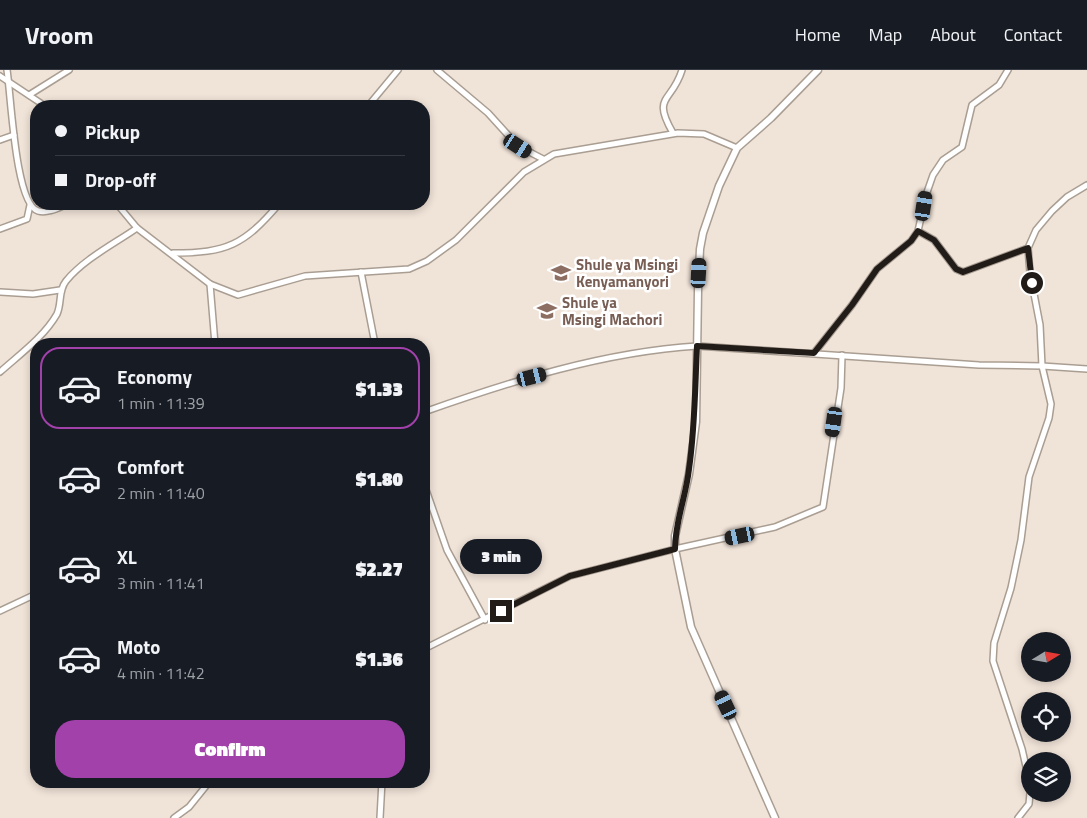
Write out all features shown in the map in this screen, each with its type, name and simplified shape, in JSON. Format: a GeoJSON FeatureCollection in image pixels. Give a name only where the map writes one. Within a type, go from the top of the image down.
{"type":"FeatureCollection","features":[{"type":"Feature","properties":{"kind":"street"},"geometry":{"type":"LineString","coordinates":[[0,228],[27,219],[30,205],[19,168],[7,70]]}},
{"type":"Feature","properties":{"kind":"street"},"geometry":{"type":"LineString","coordinates":[[29,95],[69,70]]}},
{"type":"Feature","properties":{"kind":"street"},"geometry":{"type":"LineString","coordinates":[[373,100],[398,70]]}},
{"type":"Feature","properties":{"kind":"street"},"geometry":{"type":"LineString","coordinates":[[437,70],[488,113],[518,146],[543,159]]}},
{"type":"Feature","properties":{"kind":"street"},"geometry":{"type":"LineString","coordinates":[[673,133],[663,114],[662,104],[682,70]]}},
{"type":"Feature","properties":{"kind":"street"},"geometry":{"type":"LineString","coordinates":[[775,818],[691,627],[675,549],[675,536],[689,474],[696,422],[700,249],[719,186],[737,148],[771,118],[818,70]]}},
{"type":"Feature","properties":{"kind":"street"},"geometry":{"type":"LineString","coordinates":[[814,353],[852,305],[877,269],[911,241],[918,231],[932,174],[943,160],[962,147],[972,105],[999,85],[1008,70]]}},
{"type":"Feature","properties":{"kind":"street"},"geometry":{"type":"LineString","coordinates":[[0,76],[36,100]]}},
{"type":"Feature","properties":{"kind":"street"},"geometry":{"type":"LineString","coordinates":[[122,210],[138,228],[210,284],[238,295],[305,276],[409,269],[427,261],[456,240],[524,172],[543,159],[583,148],[673,133],[704,134],[737,148]]}},
{"type":"Feature","properties":{"kind":"street"},"geometry":{"type":"LineString","coordinates":[[0,140],[14,135]]}},
{"type":"Feature","properties":{"kind":"street"},"geometry":{"type":"LineString","coordinates":[[1023,752],[993,661],[994,643],[1011,588],[1021,540],[1029,477],[1049,418],[1050,391],[1042,366],[1040,325],[1030,273],[1028,248],[1036,230],[1052,212],[1067,197],[1087,185]]}},
{"type":"Feature","properties":{"kind":"street"},"geometry":{"type":"LineString","coordinates":[[36,210],[45,212],[51,210]]}},
{"type":"Feature","properties":{"kind":"street"},"geometry":{"type":"LineString","coordinates":[[172,253],[221,249],[245,239],[261,226],[274,210]]}},
{"type":"Feature","properties":{"kind":"street"},"geometry":{"type":"LineString","coordinates":[[36,338],[52,320],[58,309],[60,290],[72,275],[138,228]]}},
{"type":"Feature","properties":{"kind":"street"},"geometry":{"type":"LineString","coordinates":[[918,231],[934,240],[956,269],[963,272],[1028,248]]}},
{"type":"Feature","properties":{"kind":"street"},"geometry":{"type":"LineString","coordinates":[[361,272],[374,338]]}},
{"type":"Feature","properties":{"kind":"street"},"geometry":{"type":"LineString","coordinates":[[210,284],[214,338]]}},
{"type":"Feature","properties":{"kind":"street"},"geometry":{"type":"LineString","coordinates":[[0,292],[33,294],[60,290]]}},
{"type":"Feature","properties":{"kind":"street"},"geometry":{"type":"LineString","coordinates":[[0,372],[30,345]]}},
{"type":"Feature","properties":{"kind":"street"},"geometry":{"type":"LineString","coordinates":[[430,410],[516,381],[660,348],[697,346],[988,366],[1042,366],[1087,369]]}},
{"type":"Feature","properties":{"kind":"street"},"geometry":{"type":"LineString","coordinates":[[430,646],[570,576],[675,549],[775,527],[823,507],[841,388],[842,355]]}},
{"type":"Feature","properties":{"kind":"street"},"geometry":{"type":"LineString","coordinates":[[430,501],[447,550],[485,620]]}},
{"type":"Feature","properties":{"kind":"street"},"geometry":{"type":"LineString","coordinates":[[0,611],[30,597]]}},
{"type":"Feature","properties":{"kind":"street"},"geometry":{"type":"LineString","coordinates":[[174,818],[189,807],[204,788]]}},
{"type":"Feature","properties":{"kind":"street"},"geometry":{"type":"LineString","coordinates":[[380,818],[382,788]]}},
{"type":"Feature","properties":{"kind":"street"},"geometry":{"type":"LineString","coordinates":[[1018,818],[1029,802]]}},
{"type":"Feature","properties":{"kind":"place","name":"Shule ya Msingi Kenyamanyori"},"geometry":{"type":"Point","coordinates":[561,273]}},
{"type":"Feature","properties":{"kind":"place","name":"Shule ya Msingi Machori"},"geometry":{"type":"Point","coordinates":[547,311]}},
{"type":"Feature","properties":{"kind":"route"},"geometry":{"type":"LineString","coordinates":[[501,611],[542,588],[570,576],[675,549],[675,536],[689,474],[696,422],[697,346],[814,353],[852,305],[877,269],[911,241],[918,231],[934,240],[956,269],[963,272],[1028,248],[1032,283]]}}]}
